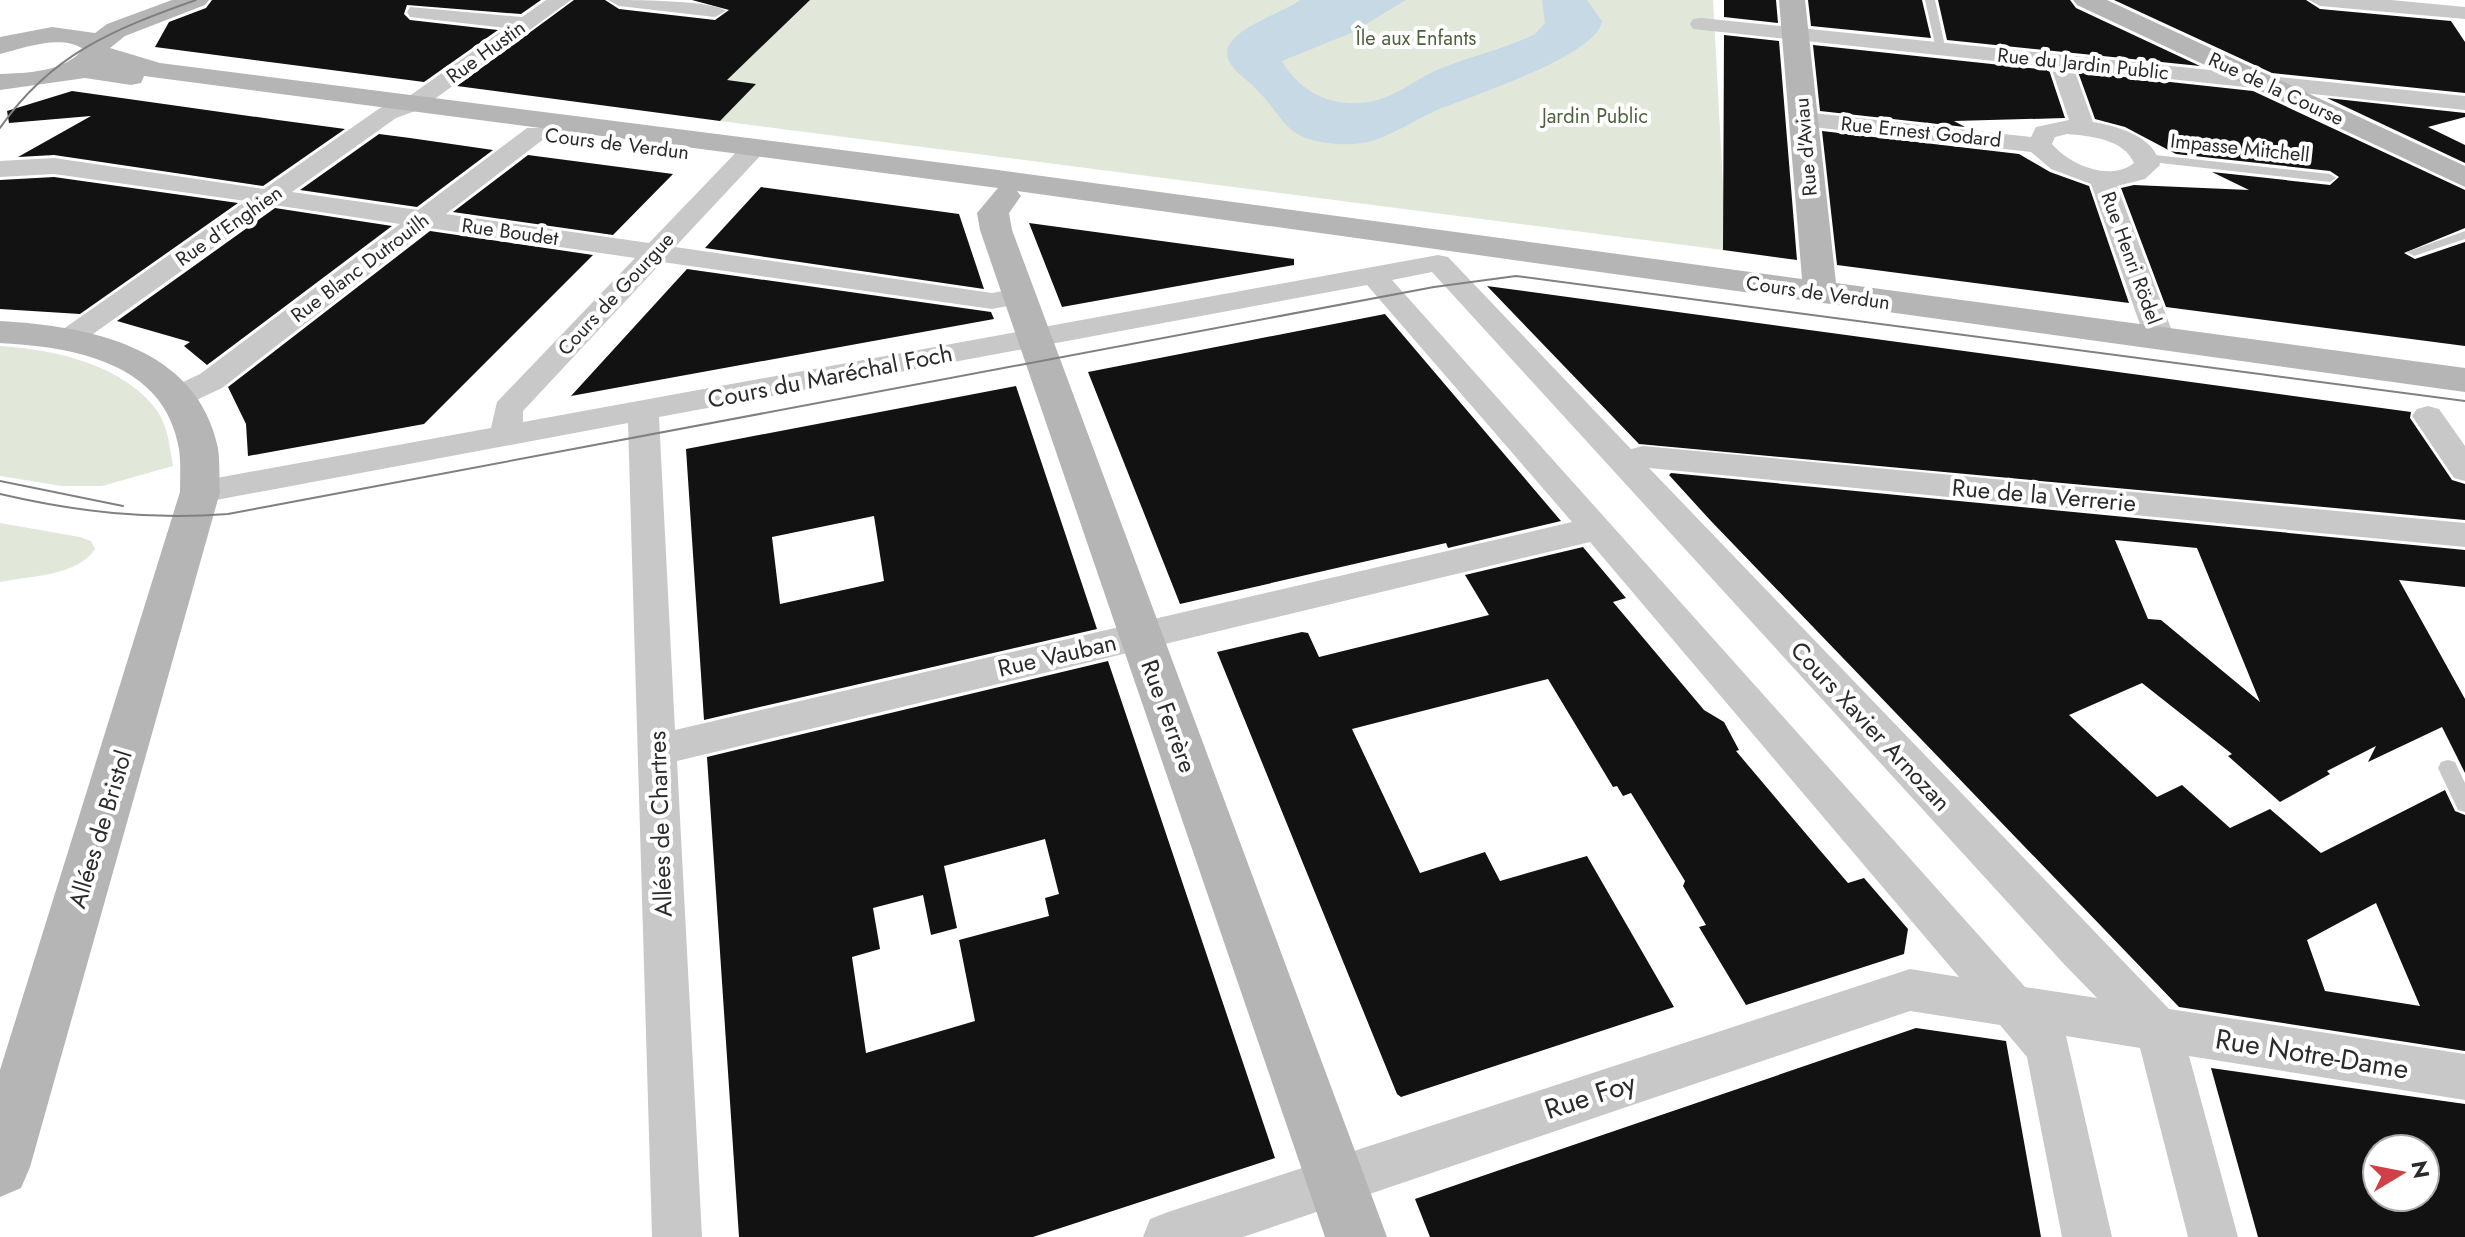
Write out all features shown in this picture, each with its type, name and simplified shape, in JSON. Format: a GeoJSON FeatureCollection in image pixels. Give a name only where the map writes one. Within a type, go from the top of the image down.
{"type":"FeatureCollection","features":[{"type":"Feature","properties":{"kind":"main road"},"geometry":{"type":"LineString","coordinates":[[62,73],[85,63],[116,30],[196,0]]}},
{"type":"Feature","properties":{"kind":"main road","name":"Rue d'Aviau"},"geometry":{"type":"LineString","coordinates":[[1792,0],[1820,293]]}},
{"type":"Feature","properties":{"kind":"main road","name":"Rue de la Course"},"geometry":{"type":"LineString","coordinates":[[2086,0],[2465,178]]}},
{"type":"Feature","properties":{"kind":"main road","name":"Cours de Verdun"},"geometry":{"type":"LineString","coordinates":[[3,45],[63,35],[88,39],[96,49],[157,71],[401,108],[536,133],[1095,193],[1440,253],[1820,293],[2465,380]]}},
{"type":"Feature","properties":{"kind":"main road","name":"Cours de Verdun"},"geometry":{"type":"LineString","coordinates":[[0,82],[100,71],[748,155],[1133,213],[1171,204]]}},
{"type":"Feature","properties":{"kind":"main road"},"geometry":{"type":"LineString","coordinates":[[1005,196],[1095,193]]}},
{"type":"Feature","properties":{"kind":"main road","name":"Rue Ferrère"},"geometry":{"type":"LineString","coordinates":[[1005,196],[993,213],[996,230],[1356,1237]]}},
{"type":"Feature","properties":{"kind":"main road"},"geometry":{"type":"LineString","coordinates":[[0,332],[69,338],[135,362],[179,396]]}},
{"type":"Feature","properties":{"kind":"main road","name":"Allées de Bristol"},"geometry":{"type":"LineString","coordinates":[[0,1167],[200,492],[199,444],[193,422],[179,396]]}},
{"type":"Feature","properties":{"kind":"street","name":"Rue Hustin"},"geometry":{"type":"LineString","coordinates":[[401,108],[560,0]]}},
{"type":"Feature","properties":{"kind":"street"},"geometry":{"type":"LineString","coordinates":[[619,0],[715,11]]}},
{"type":"Feature","properties":{"kind":"street"},"geometry":{"type":"LineString","coordinates":[[2320,0],[2465,13]]}},
{"type":"Feature","properties":{"kind":"street"},"geometry":{"type":"LineString","coordinates":[[418,12],[524,24]]}},
{"type":"Feature","properties":{"kind":"street","name":"Rue du Jardin Public"},"geometry":{"type":"LineString","coordinates":[[1701,24],[2465,103]]}},
{"type":"Feature","properties":{"kind":"street"},"geometry":{"type":"LineString","coordinates":[[2060,61],[2083,127]]}},
{"type":"Feature","properties":{"kind":"street","name":"Rue d'Enghien"},"geometry":{"type":"LineString","coordinates":[[69,338],[401,108]]}},
{"type":"Feature","properties":{"kind":"street","name":"Rue Ernest Godard"},"geometry":{"type":"LineString","coordinates":[[1804,119],[2050,147]]}},
{"type":"Feature","properties":{"kind":"street"},"geometry":{"type":"LineString","coordinates":[[2083,127],[2130,142],[2146,158],[2147,165],[2142,171],[2118,178],[2101,177],[2054,161],[2050,147],[2039,138],[2054,128],[2083,127]]}},
{"type":"Feature","properties":{"kind":"street","name":"Rue Blanc Dutrouilh"},"geometry":{"type":"LineString","coordinates":[[179,396],[211,381],[536,133]]}},
{"type":"Feature","properties":{"kind":"street","name":"Cours de Gourgue"},"geometry":{"type":"LineString","coordinates":[[506,435],[508,409],[748,155]]}},
{"type":"Feature","properties":{"kind":"street","name":"Rue Boudet"},"geometry":{"type":"LineString","coordinates":[[0,169],[54,166],[992,301],[1019,296]]}},
{"type":"Feature","properties":{"kind":"street","name":"Rue Henri Rödel"},"geometry":{"type":"LineString","coordinates":[[2101,177],[2160,339]]}},
{"type":"Feature","properties":{"kind":"street","name":"Cours du Maréchal Foch"},"geometry":{"type":"LineString","coordinates":[[200,492],[1374,275],[1440,253]]}},
{"type":"Feature","properties":{"kind":"street","name":"Cours Xavier Arnozan"},"geometry":{"type":"LineString","coordinates":[[1440,253],[1623,461],[2079,949],[2159,1030]]}},
{"type":"Feature","properties":{"kind":"street"},"geometry":{"type":"LineString","coordinates":[[1374,275],[1398,307],[1597,528],[2048,1047],[2087,1237]]}},
{"type":"Feature","properties":{"kind":"street","name":"Allées de Chartres"},"geometry":{"type":"LineString","coordinates":[[643,411],[677,1237]]}},
{"type":"Feature","properties":{"kind":"street"},"geometry":{"type":"LineString","coordinates":[[2428,416],[2465,470]]}},
{"type":"Feature","properties":{"kind":"street","name":"Rue de la Verrerie"},"geometry":{"type":"LineString","coordinates":[[1623,461],[1643,457],[2465,535]]}},
{"type":"Feature","properties":{"kind":"street","name":"Rue Vauban"},"geometry":{"type":"LineString","coordinates":[[657,750],[1597,528]]}},
{"type":"Feature","properties":{"kind":"street","name":"Rue Foy"},"geometry":{"type":"LineString","coordinates":[[1168,1237],[1910,990],[2159,1030]]}},
{"type":"Feature","properties":{"kind":"street"},"geometry":{"type":"LineString","coordinates":[[2159,1030],[2213,1237]]}},
{"type":"Feature","properties":{"kind":"street","name":"Rue Notre-Dame"},"geometry":{"type":"LineString","coordinates":[[2159,1030],[2465,1077]]}},
{"type":"Feature","properties":{"kind":"lane"},"geometry":{"type":"LineString","coordinates":[[1930,0],[1942,49]]}},
{"type":"Feature","properties":{"kind":"lane","name":"Impasse Mitchell"},"geometry":{"type":"LineString","coordinates":[[2146,158],[2330,178]]}},
{"type":"Feature","properties":{"kind":"lane"},"geometry":{"type":"LineString","coordinates":[[2414,252],[2465,235]]}},
{"type":"Feature","properties":{"kind":"lane"},"geometry":{"type":"LineString","coordinates":[[2448,768],[2465,804]]}},
{"type":"Feature","properties":{"kind":"green space","name":"Jardin Public"},"geometry":{"type":"Polygon","coordinates":[[[788,0],[1713,0],[1724,204],[1723,250],[720,121],[726,80],[788,0]]]}},
{"type":"Feature","properties":{"kind":"green space"},"geometry":{"type":"Polygon","coordinates":[[[0,346],[43,351],[87,362],[127,382],[158,412],[168,438],[173,466],[102,486],[62,486],[0,476],[0,346]]]}},
{"type":"Feature","properties":{"kind":"green space"},"geometry":{"type":"Polygon","coordinates":[[[0,523],[80,537],[91,541],[95,549],[77,565],[65,570],[0,582],[0,523]]]}},
{"type":"Feature","properties":{"kind":"water"},"geometry":{"type":"Polygon","coordinates":[[[1300,0],[1406,0],[1351,33],[1282,61],[1303,86],[1330,100],[1345,103],[1377,100],[1436,71],[1535,34],[1545,23],[1542,0],[1587,0],[1602,21],[1595,34],[1579,48],[1529,74],[1435,111],[1375,140],[1339,144],[1313,140],[1293,131],[1232,66],[1227,55],[1229,44],[1238,35],[1300,0]]]}},
{"type":"Feature","properties":{"kind":"building"},"geometry":{"type":"Polygon","coordinates":[[[212,0],[541,0],[521,14],[407,5],[404,14],[410,20],[498,30],[424,82],[155,47],[169,22],[206,8],[212,0]]]}},
{"type":"Feature","properties":{"kind":"building"},"geometry":{"type":"Polygon","coordinates":[[[574,0],[605,0],[619,9],[715,20],[729,10],[692,0],[810,0],[727,80],[756,84],[720,121],[457,86],[574,0]]]}},
{"type":"Feature","properties":{"kind":"building"},"geometry":{"type":"Polygon","coordinates":[[[1724,0],[1776,0],[1778,23],[1724,17],[1724,0]]]}},
{"type":"Feature","properties":{"kind":"building"},"geometry":{"type":"Polygon","coordinates":[[[1808,0],[1922,0],[1931,38],[1811,26],[1808,0]]]}},
{"type":"Feature","properties":{"kind":"building"},"geometry":{"type":"Polygon","coordinates":[[[1938,0],[2070,0],[2076,8],[2200,66],[1947,40],[1938,0]]]}},
{"type":"Feature","properties":{"kind":"building"},"geometry":{"type":"Polygon","coordinates":[[[2114,0],[2306,0],[2320,9],[2451,21],[2465,42],[2465,93],[2272,73],[2114,0]]]}},
{"type":"Feature","properties":{"kind":"building"},"geometry":{"type":"Polygon","coordinates":[[[1724,35],[1779,41],[1797,260],[1723,250],[1724,35]]]}},
{"type":"Feature","properties":{"kind":"building"},"geometry":{"type":"Polygon","coordinates":[[[1813,45],[2049,70],[2065,118],[1954,121],[1965,127],[1820,111],[1813,45]]]}},
{"type":"Feature","properties":{"kind":"building"},"geometry":{"type":"Polygon","coordinates":[[[2078,72],[2253,91],[2465,190],[2465,228],[2404,253],[2415,259],[2465,242],[2465,346],[2166,307],[2121,188],[2134,185],[2249,190],[2212,172],[2330,185],[2339,177],[2330,171],[2176,154],[2125,127],[2095,119],[2078,72]]]}},
{"type":"Feature","properties":{"kind":"building"},"geometry":{"type":"Polygon","coordinates":[[[72,91],[345,129],[263,186],[54,155],[18,157],[91,116],[9,123],[7,111],[72,91]]]}},
{"type":"Feature","properties":{"kind":"building"},"geometry":{"type":"Polygon","coordinates":[[[2327,98],[2465,113],[2465,117],[2428,127],[2465,145],[2465,163],[2327,98]]]}},
{"type":"Feature","properties":{"kind":"building"},"geometry":{"type":"Polygon","coordinates":[[[1822,131],[2019,154],[2050,172],[2089,186],[2129,303],[1837,265],[1822,131]]]}},
{"type":"Feature","properties":{"kind":"building"},"geometry":{"type":"Polygon","coordinates":[[[379,134],[493,150],[417,207],[300,190],[379,134]]]}},
{"type":"Feature","properties":{"kind":"building"},"geometry":{"type":"Polygon","coordinates":[[[528,155],[673,174],[613,235],[453,212],[528,155]]]}},
{"type":"Feature","properties":{"kind":"building"},"geometry":{"type":"Polygon","coordinates":[[[54,177],[238,203],[80,314],[0,309],[0,180],[54,177]]]}},
{"type":"Feature","properties":{"kind":"building"},"geometry":{"type":"Polygon","coordinates":[[[761,187],[959,214],[984,289],[705,248],[761,187]]]}},
{"type":"Feature","properties":{"kind":"building"},"geometry":{"type":"Polygon","coordinates":[[[275,208],[392,226],[207,365],[184,346],[190,342],[117,321],[275,208]]]}},
{"type":"Feature","properties":{"kind":"building"},"geometry":{"type":"Polygon","coordinates":[[[1029,223],[1294,259],[1294,265],[1062,307],[1029,223]]]}},
{"type":"Feature","properties":{"kind":"building"},"geometry":{"type":"Polygon","coordinates":[[[430,231],[593,255],[424,424],[248,456],[246,424],[228,387],[430,231]]]}},
{"type":"Feature","properties":{"kind":"building"},"geometry":{"type":"Polygon","coordinates":[[[687,269],[991,312],[994,319],[571,396],[687,269]]]}},
{"type":"Feature","properties":{"kind":"building"},"geometry":{"type":"Polygon","coordinates":[[[1487,286],[2411,412],[2410,418],[2452,480],[2465,484],[2465,520],[1639,444],[1487,286]]]}},
{"type":"Feature","properties":{"kind":"building"},"geometry":{"type":"Polygon","coordinates":[[[1385,314],[1561,521],[1448,548],[1446,543],[1180,604],[1088,372],[1385,314]]]}},
{"type":"Feature","properties":{"kind":"building"},"geometry":{"type":"Polygon","coordinates":[[[1016,386],[1097,629],[704,720],[686,449],[1016,386]],[[874,516],[772,537],[780,604],[884,581],[874,516]]]}},
{"type":"Feature","properties":{"kind":"building"},"geometry":{"type":"Polygon","coordinates":[[[1669,475],[2465,550],[2465,587],[2399,580],[2465,699],[2465,773],[2442,727],[2368,762],[2376,746],[2327,771],[2330,774],[2280,802],[2228,756],[2232,754],[2142,683],[2069,715],[2157,797],[2182,785],[2230,828],[2270,809],[2321,853],[2445,790],[2455,811],[2465,815],[2465,1051],[2179,1007],[1669,475]],[[2115,540],[2148,619],[2161,620],[2260,702],[2197,548],[2115,540]],[[2376,903],[2307,940],[2325,991],[2420,1006],[2376,903]]]}},
{"type":"Feature","properties":{"kind":"building"},"geometry":{"type":"Polygon","coordinates":[[[1583,547],[1626,598],[1613,602],[1704,710],[1724,722],[1739,750],[1736,751],[1818,848],[1848,883],[1864,878],[1908,929],[1904,954],[1746,1005],[1699,927],[1706,925],[1683,886],[1685,881],[1631,793],[1623,796],[1617,786],[1613,787],[1548,679],[1352,729],[1420,873],[1485,852],[1500,881],[1587,856],[1674,1007],[1401,1097],[1397,1094],[1217,652],[1302,632],[1308,633],[1319,657],[1489,615],[1465,575],[1583,547]]]}},
{"type":"Feature","properties":{"kind":"building"},"geometry":{"type":"Polygon","coordinates":[[[1108,661],[1275,1158],[1033,1237],[739,1237],[707,757],[1108,661]],[[1045,839],[944,866],[957,928],[931,935],[923,895],[873,908],[880,949],[852,957],[866,1053],[975,1021],[959,940],[1049,916],[1045,898],[1059,894],[1045,839]]]}},
{"type":"Feature","properties":{"kind":"building"},"geometry":{"type":"Polygon","coordinates":[[[1916,1028],[2006,1041],[2041,1237],[1430,1237],[1415,1199],[1916,1028]]]}},
{"type":"Feature","properties":{"kind":"building"},"geometry":{"type":"Polygon","coordinates":[[[2211,1068],[2465,1104],[2465,1237],[2258,1237],[2211,1068]]]}},
{"type":"Feature","properties":{"kind":"tram line"},"geometry":{"type":"LineString","coordinates":[[0,128],[41,81],[86,47],[138,22],[196,0]]}},
{"type":"Feature","properties":{"kind":"tram line"},"geometry":{"type":"LineString","coordinates":[[0,494],[113,513],[170,516],[228,514],[1434,287],[1516,276],[2465,401]]}},
{"type":"Feature","properties":{"kind":"tram line"},"geometry":{"type":"LineString","coordinates":[[0,481],[123,506]]}},
{"type":"Feature","properties":{"kind":"park label","name":"Île aux Enfants"},"geometry":{"type":"Point","coordinates":[1416,38]}}]}
